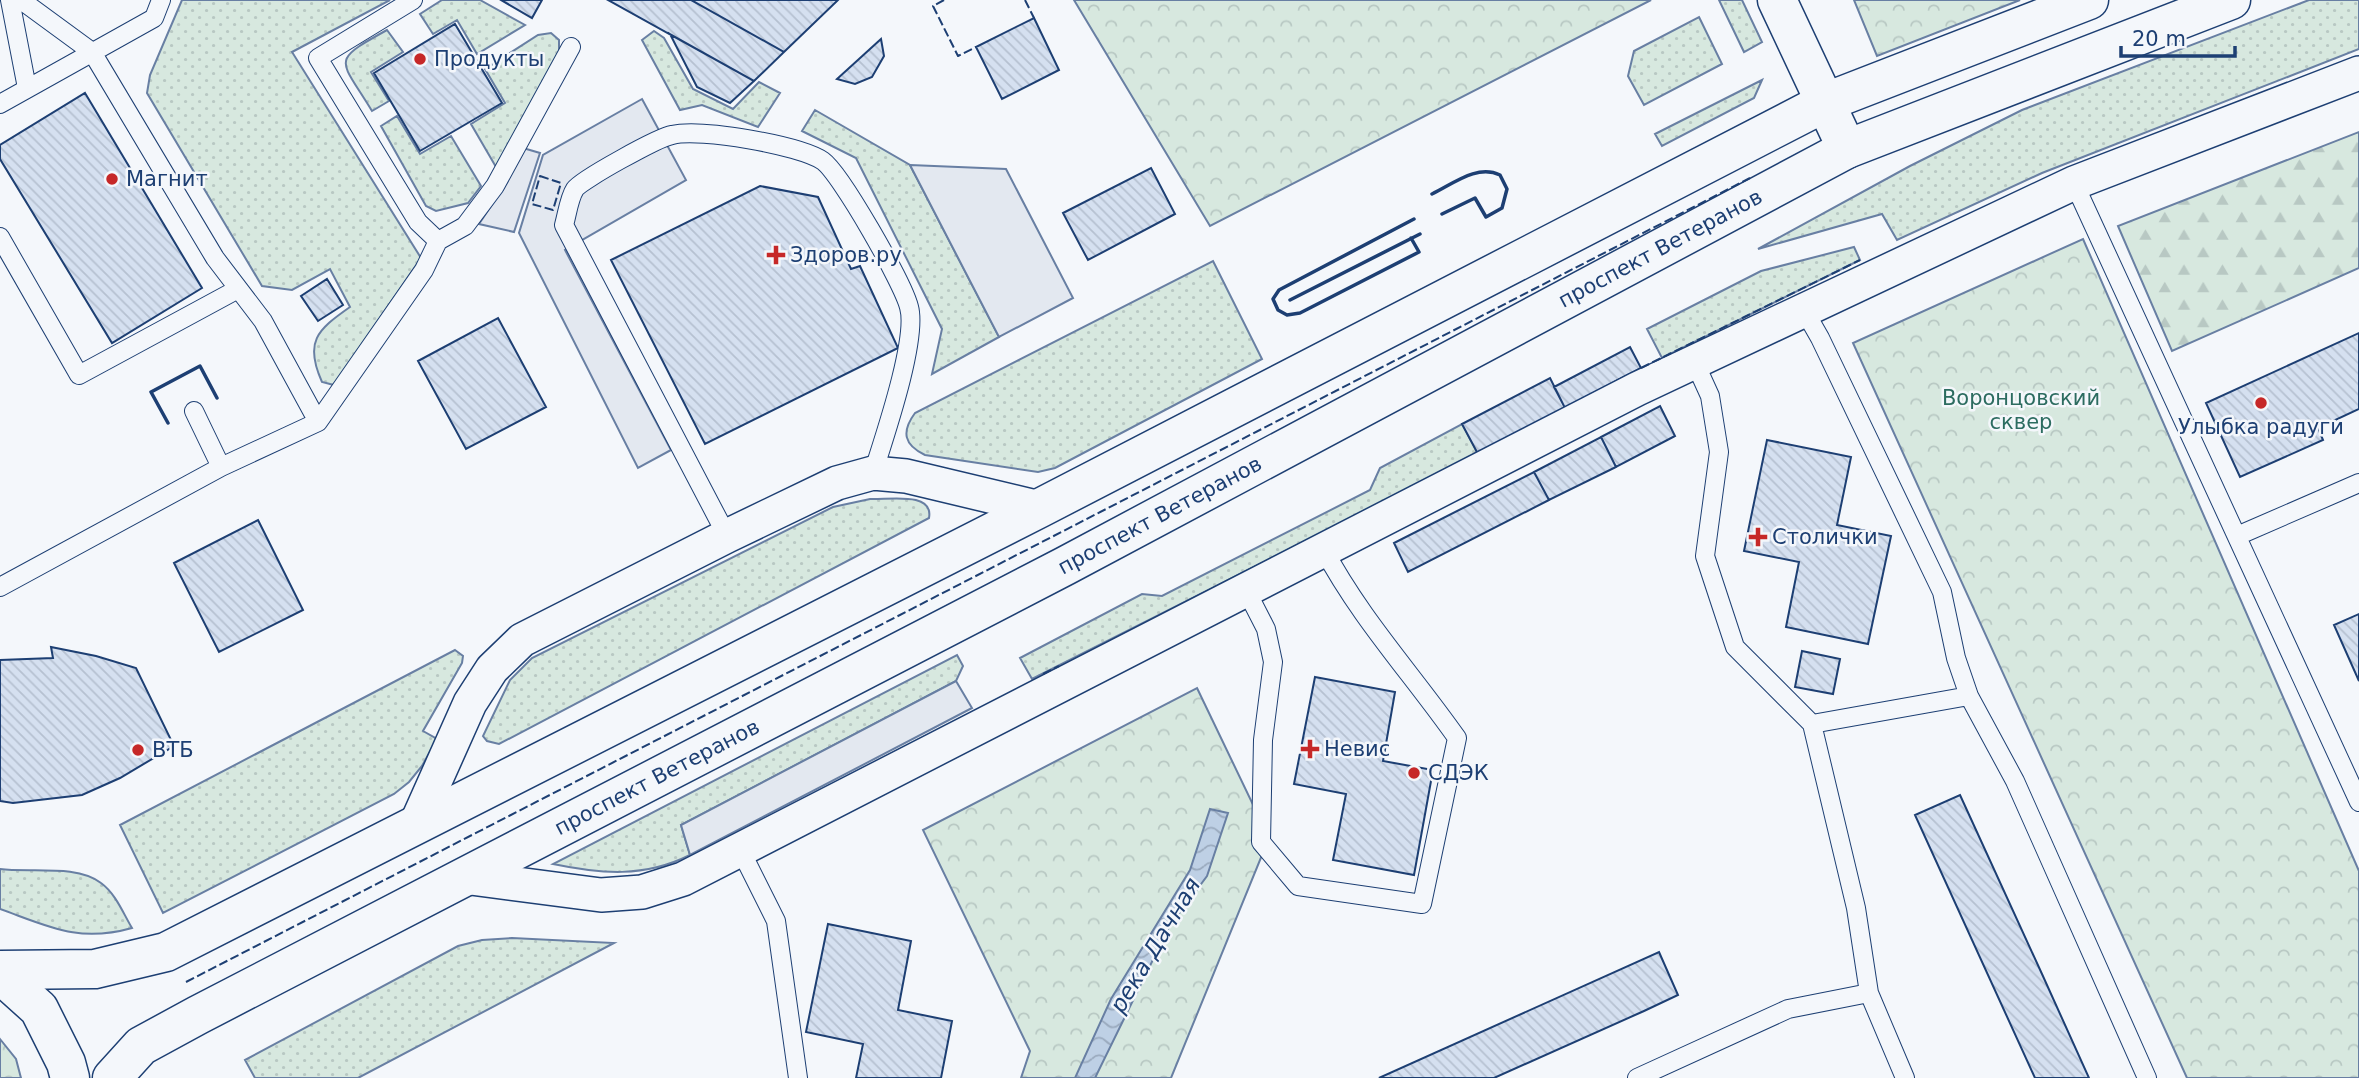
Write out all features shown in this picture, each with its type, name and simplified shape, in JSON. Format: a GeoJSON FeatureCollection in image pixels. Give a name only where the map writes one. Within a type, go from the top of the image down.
{"type":"FeatureCollection","features":[{"type":"Feature","properties":{"kind":"main road"},"geometry":{"type":"LineString","coordinates":[[1777,0],[1847,149]]}},
{"type":"Feature","properties":{"kind":"main road"},"geometry":{"type":"LineString","coordinates":[[0,972],[95,969],[166,952],[1040,508],[1826,102],[2089,0]]}},
{"type":"Feature","properties":{"kind":"main road","name":"проспект Ветеранов"},"geometry":{"type":"LineString","coordinates":[[112,1078],[141,1045],[1113,541],[1847,149],[2231,0]]}},
{"type":"Feature","properties":{"kind":"main road"},"geometry":{"type":"LineString","coordinates":[[0,972],[39,1009],[66,1063],[70,1078]]}},
{"type":"Feature","properties":{"kind":"street"},"geometry":{"type":"LineString","coordinates":[[463,877],[601,895],[642,892],[683,879],[1637,389],[2074,183],[2359,73]]}},
{"type":"Feature","properties":{"kind":"street"},"geometry":{"type":"LineString","coordinates":[[416,824],[470,703],[492,670],[522,640],[727,536],[837,483],[873,473],[906,476],[1040,508]]}},
{"type":"Feature","properties":{"kind":"lane"},"geometry":{"type":"LineString","coordinates":[[10,0],[27,88]]}},
{"type":"Feature","properties":{"kind":"lane"},"geometry":{"type":"LineString","coordinates":[[21,0],[92,52],[215,258],[262,321],[318,422]]}},
{"type":"Feature","properties":{"kind":"lane"},"geometry":{"type":"LineString","coordinates":[[0,104],[153,18],[161,0]]}},
{"type":"Feature","properties":{"kind":"lane"},"geometry":{"type":"LineString","coordinates":[[413,0],[318,58],[418,222],[438,241]]}},
{"type":"Feature","properties":{"kind":"lane"},"geometry":{"type":"LineString","coordinates":[[0,587],[221,467],[318,422],[424,270],[438,241],[465,226],[495,186],[571,47]]}},
{"type":"Feature","properties":{"kind":"lane"},"geometry":{"type":"LineString","coordinates":[[727,536],[564,225],[575,189],[594,175],[672,135],[727,136],[778,145],[822,161],[848,190],[910,308],[907,348],[873,473]]}},
{"type":"Feature","properties":{"kind":"lane"},"geometry":{"type":"LineString","coordinates":[[2074,183],[2359,802]]}},
{"type":"Feature","properties":{"kind":"lane"},"geometry":{"type":"LineString","coordinates":[[0,237],[79,375],[237,289]]}},
{"type":"Feature","properties":{"kind":"lane"},"geometry":{"type":"LineString","coordinates":[[1804,310],[1821,338],[1942,592],[1956,658],[1969,696],[2015,781],[2147,1078]]}},
{"type":"Feature","properties":{"kind":"lane"},"geometry":{"type":"LineString","coordinates":[[1695,363],[1710,396],[1718,452],[1705,556],[1735,646],[1812,724],[1856,908],[1869,993],[1905,1078]]}},
{"type":"Feature","properties":{"kind":"lane"},"geometry":{"type":"LineString","coordinates":[[194,411],[221,467]]}},
{"type":"Feature","properties":{"kind":"lane"},"geometry":{"type":"LineString","coordinates":[[2237,536],[2359,483]]}},
{"type":"Feature","properties":{"kind":"lane"},"geometry":{"type":"LineString","coordinates":[[1245,588],[1266,629],[1273,662],[1263,740],[1261,842],[1298,886],[1422,904],[1457,738],[1371,627],[1345,590],[1323,548]]}},
{"type":"Feature","properties":{"kind":"lane"},"geometry":{"type":"LineString","coordinates":[[1812,724],[1969,696]]}},
{"type":"Feature","properties":{"kind":"lane"},"geometry":{"type":"LineString","coordinates":[[740,849],[776,921],[798,1078]]}},
{"type":"Feature","properties":{"kind":"lane"},"geometry":{"type":"LineString","coordinates":[[1637,1078],[1788,1009],[1869,993]]}},
{"type":"Feature","properties":{"kind":"green space"},"geometry":{"type":"Polygon","coordinates":[[[182,0],[390,0],[292,52],[421,258],[334,385],[322,382],[314,357],[314,347],[322,330],[350,307],[330,269],[292,290],[262,286],[147,93],[150,75],[182,0]]]}},
{"type":"Feature","properties":{"kind":"green space"},"geometry":{"type":"Polygon","coordinates":[[[442,0],[480,0],[525,25],[477,54],[457,20],[433,34],[420,14],[442,0]]]}},
{"type":"Feature","properties":{"kind":"green space"},"geometry":{"type":"Polygon","coordinates":[[[1074,0],[1651,0],[1210,226],[1074,0]]]}},
{"type":"Feature","properties":{"kind":"green space"},"geometry":{"type":"Polygon","coordinates":[[[1719,0],[1742,0],[1762,42],[1744,52],[1719,0]]]}},
{"type":"Feature","properties":{"kind":"green space"},"geometry":{"type":"Polygon","coordinates":[[[1854,0],[2020,0],[1877,56],[1854,0]]]}},
{"type":"Feature","properties":{"kind":"green space"},"geometry":{"type":"Polygon","coordinates":[[[2309,0],[2359,0],[2359,49],[2042,173],[1897,240],[1882,214],[1758,249],[1910,166],[2022,110],[2309,0]]]}},
{"type":"Feature","properties":{"kind":"green space"},"geometry":{"type":"Polygon","coordinates":[[[1699,17],[1722,64],[1644,105],[1628,76],[1634,51],[1699,17]]]}},
{"type":"Feature","properties":{"kind":"green space"},"geometry":{"type":"Polygon","coordinates":[[[387,30],[403,52],[371,72],[389,101],[372,111],[347,71],[346,63],[348,56],[356,49],[387,30]]]}},
{"type":"Feature","properties":{"kind":"green space"},"geometry":{"type":"Polygon","coordinates":[[[654,31],[664,38],[693,89],[733,109],[759,82],[780,93],[758,127],[702,105],[680,110],[642,40],[654,31]]]}},
{"type":"Feature","properties":{"kind":"green space"},"geometry":{"type":"Polygon","coordinates":[[[551,33],[559,40],[559,52],[496,167],[471,124],[505,103],[485,69],[538,35],[551,33]]]}},
{"type":"Feature","properties":{"kind":"green space"},"geometry":{"type":"Polygon","coordinates":[[[1762,80],[1754,98],[1662,146],[1655,134],[1762,80]]]}},
{"type":"Feature","properties":{"kind":"green space"},"geometry":{"type":"Polygon","coordinates":[[[815,110],[910,165],[999,337],[932,374],[942,329],[856,158],[802,131],[815,110]]]}},
{"type":"Feature","properties":{"kind":"green space"},"geometry":{"type":"Polygon","coordinates":[[[397,116],[420,154],[451,136],[481,186],[468,203],[436,211],[426,206],[381,126],[397,116]]]}},
{"type":"Feature","properties":{"kind":"green space"},"geometry":{"type":"Polygon","coordinates":[[[2359,132],[2359,268],[2172,351],[2118,226],[2359,132]]]}},
{"type":"Feature","properties":{"kind":"green space","name":"Воронцовский сквер"},"geometry":{"type":"Polygon","coordinates":[[[2083,239],[2359,871],[2359,1078],[2187,1078],[1853,343],[2083,239]]]}},
{"type":"Feature","properties":{"kind":"green space"},"geometry":{"type":"Polygon","coordinates":[[[1854,247],[1860,260],[1662,358],[1647,329],[1761,271],[1854,247]]]}},
{"type":"Feature","properties":{"kind":"green space"},"geometry":{"type":"Polygon","coordinates":[[[1213,261],[1262,359],[1055,468],[1038,472],[925,455],[909,442],[906,432],[915,413],[1213,261]]]}},
{"type":"Feature","properties":{"kind":"green space"},"geometry":{"type":"Polygon","coordinates":[[[1462,424],[1478,454],[1032,679],[1020,658],[1142,594],[1162,596],[1370,490],[1380,468],[1462,424]]]}},
{"type":"Feature","properties":{"kind":"green space"},"geometry":{"type":"Polygon","coordinates":[[[870,499],[917,500],[929,509],[929,518],[499,744],[487,741],[483,736],[510,680],[532,658],[833,507],[870,499]]]}},
{"type":"Feature","properties":{"kind":"green space"},"geometry":{"type":"Polygon","coordinates":[[[455,650],[463,656],[462,663],[423,731],[437,739],[422,766],[409,782],[394,794],[163,913],[120,825],[455,650]]]}},
{"type":"Feature","properties":{"kind":"green space"},"geometry":{"type":"Polygon","coordinates":[[[957,655],[963,666],[956,681],[681,825],[690,855],[656,868],[639,871],[605,872],[553,864],[957,655]]]}},
{"type":"Feature","properties":{"kind":"green space"},"geometry":{"type":"Polygon","coordinates":[[[1197,688],[1269,838],[1171,1078],[1021,1078],[1030,1051],[923,830],[1197,688]]]}},
{"type":"Feature","properties":{"kind":"green space"},"geometry":{"type":"Polygon","coordinates":[[[0,869],[66,871],[91,877],[111,893],[132,928],[96,934],[65,931],[0,909],[0,869]]]}},
{"type":"Feature","properties":{"kind":"green space"},"geometry":{"type":"Polygon","coordinates":[[[512,938],[614,943],[358,1078],[255,1078],[245,1060],[458,946],[482,940],[512,938]]]}},
{"type":"Feature","properties":{"kind":"green space"},"geometry":{"type":"Polygon","coordinates":[[[0,1039],[16,1059],[21,1078],[0,1078],[0,1039]]]}},
{"type":"Feature","properties":{"kind":"shaded area"},"geometry":{"type":"Polygon","coordinates":[[[642,99],[686,180],[565,250],[671,450],[638,468],[519,233],[543,155],[642,99]]]}},
{"type":"Feature","properties":{"kind":"shaded area"},"geometry":{"type":"Polygon","coordinates":[[[523,148],[540,153],[514,232],[479,224],[501,191],[523,148]]]}},
{"type":"Feature","properties":{"kind":"shaded area"},"geometry":{"type":"Polygon","coordinates":[[[910,165],[1006,169],[1073,298],[999,337],[910,165]]]}},
{"type":"Feature","properties":{"kind":"shaded area"},"geometry":{"type":"Polygon","coordinates":[[[956,681],[972,708],[690,855],[681,825],[956,681]]]}},
{"type":"Feature","properties":{"kind":"water","name":"река Дачная"},"geometry":{"type":"Polygon","coordinates":[[[1210,809],[1228,813],[1207,876],[1169,927],[1095,1078],[1075,1078],[1111,999],[1190,870],[1210,809]]]}},
{"type":"Feature","properties":{"kind":"building"},"geometry":{"type":"Polygon","coordinates":[[[501,0],[542,0],[532,18],[501,0]]]}},
{"type":"Feature","properties":{"kind":"building"},"geometry":{"type":"Polygon","coordinates":[[[608,0],[691,0],[784,52],[754,81],[608,0]]]}},
{"type":"Feature","properties":{"kind":"building"},"geometry":{"type":"Polygon","coordinates":[[[691,0],[838,0],[784,52],[691,0]]]}},
{"type":"Feature","properties":{"kind":"building"},"geometry":{"type":"Polygon","coordinates":[[[1034,18],[1059,70],[1002,99],[976,47],[1034,18]]]}},
{"type":"Feature","properties":{"kind":"building"},"geometry":{"type":"Polygon","coordinates":[[[455,24],[502,103],[420,151],[374,73],[455,24]]]}},
{"type":"Feature","properties":{"kind":"building"},"geometry":{"type":"Polygon","coordinates":[[[670,34],[754,81],[730,103],[697,87],[670,34]]]}},
{"type":"Feature","properties":{"kind":"building"},"geometry":{"type":"Polygon","coordinates":[[[881,39],[884,56],[872,77],[855,84],[837,79],[881,39]]]}},
{"type":"Feature","properties":{"kind":"building"},"geometry":{"type":"Polygon","coordinates":[[[85,93],[202,288],[112,343],[0,159],[0,145],[85,93]]]}},
{"type":"Feature","properties":{"kind":"building"},"geometry":{"type":"Polygon","coordinates":[[[1151,168],[1175,214],[1088,260],[1063,213],[1151,168]]]}},
{"type":"Feature","properties":{"kind":"building"},"geometry":{"type":"Polygon","coordinates":[[[760,186],[818,197],[851,269],[860,266],[898,348],[705,444],[611,260],[760,186]]]}},
{"type":"Feature","properties":{"kind":"building"},"geometry":{"type":"Polygon","coordinates":[[[327,279],[343,305],[318,321],[301,296],[327,279]]]}},
{"type":"Feature","properties":{"kind":"building"},"geometry":{"type":"Polygon","coordinates":[[[498,318],[546,407],[466,449],[418,361],[498,318]]]}},
{"type":"Feature","properties":{"kind":"building"},"geometry":{"type":"Polygon","coordinates":[[[2359,333],[2359,409],[2318,428],[2323,440],[2240,477],[2206,403],[2359,333]]]}},
{"type":"Feature","properties":{"kind":"building"},"geometry":{"type":"Polygon","coordinates":[[[1630,347],[1641,368],[1565,408],[1554,387],[1630,347]]]}},
{"type":"Feature","properties":{"kind":"building"},"geometry":{"type":"Polygon","coordinates":[[[1550,378],[1565,408],[1478,454],[1462,424],[1550,378]]]}},
{"type":"Feature","properties":{"kind":"building"},"geometry":{"type":"Polygon","coordinates":[[[1660,406],[1675,436],[1616,467],[1601,437],[1660,406]]]}},
{"type":"Feature","properties":{"kind":"building"},"geometry":{"type":"Polygon","coordinates":[[[1601,437],[1616,467],[1549,500],[1534,472],[1601,437]]]}},
{"type":"Feature","properties":{"kind":"building"},"geometry":{"type":"Polygon","coordinates":[[[1767,440],[1851,457],[1837,525],[1891,536],[1868,644],[1786,627],[1799,562],[1744,551],[1767,440]]]}},
{"type":"Feature","properties":{"kind":"building"},"geometry":{"type":"Polygon","coordinates":[[[1534,472],[1549,500],[1408,572],[1394,543],[1534,472]]]}},
{"type":"Feature","properties":{"kind":"building"},"geometry":{"type":"Polygon","coordinates":[[[258,520],[303,610],[219,652],[174,563],[258,520]]]}},
{"type":"Feature","properties":{"kind":"building"},"geometry":{"type":"Polygon","coordinates":[[[2359,614],[2359,681],[2334,625],[2359,614]]]}},
{"type":"Feature","properties":{"kind":"building"},"geometry":{"type":"Polygon","coordinates":[[[51,647],[136,668],[174,746],[120,778],[82,795],[13,803],[0,801],[0,660],[53,658],[51,647]]]}},
{"type":"Feature","properties":{"kind":"building"},"geometry":{"type":"Polygon","coordinates":[[[1802,651],[1840,659],[1833,694],[1795,687],[1802,651]]]}},
{"type":"Feature","properties":{"kind":"building"},"geometry":{"type":"Polygon","coordinates":[[[1315,677],[1395,692],[1383,761],[1433,770],[1414,875],[1333,860],[1346,794],[1294,784],[1315,677]]]}},
{"type":"Feature","properties":{"kind":"building"},"geometry":{"type":"Polygon","coordinates":[[[1960,795],[2089,1078],[2035,1078],[1915,815],[1960,795]]]}},
{"type":"Feature","properties":{"kind":"building"},"geometry":{"type":"Polygon","coordinates":[[[828,924],[911,941],[898,1010],[952,1021],[941,1078],[856,1078],[863,1044],[806,1032],[828,924]]]}},
{"type":"Feature","properties":{"kind":"building"},"geometry":{"type":"Polygon","coordinates":[[[1659,952],[1678,995],[1644,1011],[1494,1078],[1379,1078],[1659,952]]]}},
{"type":"Feature","properties":{"kind":"fence"},"geometry":{"type":"LineString","coordinates":[[944,0],[933,6],[958,56],[976,47]]}},
{"type":"Feature","properties":{"kind":"fence"},"geometry":{"type":"LineString","coordinates":[[1025,0],[1034,18]]}},
{"type":"Feature","properties":{"kind":"fence"},"geometry":{"type":"LineString","coordinates":[[540,176],[561,183],[553,210],[532,204],[540,176]]}},
{"type":"Feature","properties":{"kind":"fence"},"geometry":{"type":"LineString","coordinates":[[186,982],[1750,178]]}},
{"type":"Feature","properties":{"kind":"fence"},"geometry":{"type":"LineString","coordinates":[[1641,368],[1860,260]]}},
{"type":"Feature","properties":{"kind":"fence"},"geometry":{"type":"LineString","coordinates":[[1043,674],[1059,666]]}},
{"type":"Feature","properties":{"kind":"wall"},"geometry":{"type":"LineString","coordinates":[[1432,194],[1465,177],[1483,172],[1500,175],[1507,189],[1502,208],[1486,217],[1475,198],[1442,214]]}},
{"type":"Feature","properties":{"kind":"wall"},"geometry":{"type":"LineString","coordinates":[[1411,238],[1419,252],[1300,313],[1287,315],[1278,310],[1273,299],[1279,290],[1414,219]]}},
{"type":"Feature","properties":{"kind":"wall"},"geometry":{"type":"LineString","coordinates":[[1290,300],[1420,234]]}},
{"type":"Feature","properties":{"kind":"wall"},"geometry":{"type":"LineString","coordinates":[[168,423],[151,392],[200,366],[217,398]]}},
{"type":"Feature","properties":{"kind":"place","name":"Продукты"},"geometry":{"type":"Point","coordinates":[420,59]}},
{"type":"Feature","properties":{"kind":"place","name":"Магнит"},"geometry":{"type":"Point","coordinates":[112,179]}},
{"type":"Feature","properties":{"kind":"place","name":"Здоров.ру"},"geometry":{"type":"Point","coordinates":[776,255]}},
{"type":"Feature","properties":{"kind":"place","name":"Улыбка радуги"},"geometry":{"type":"Point","coordinates":[2261,403]}},
{"type":"Feature","properties":{"kind":"place","name":"Столички"},"geometry":{"type":"Point","coordinates":[1758,537]}},
{"type":"Feature","properties":{"kind":"place","name":"Невис"},"geometry":{"type":"Point","coordinates":[1310,749]}},
{"type":"Feature","properties":{"kind":"place","name":"ВТБ"},"geometry":{"type":"Point","coordinates":[138,750]}},
{"type":"Feature","properties":{"kind":"place","name":"СДЭК"},"geometry":{"type":"Point","coordinates":[1414,773]}}]}
